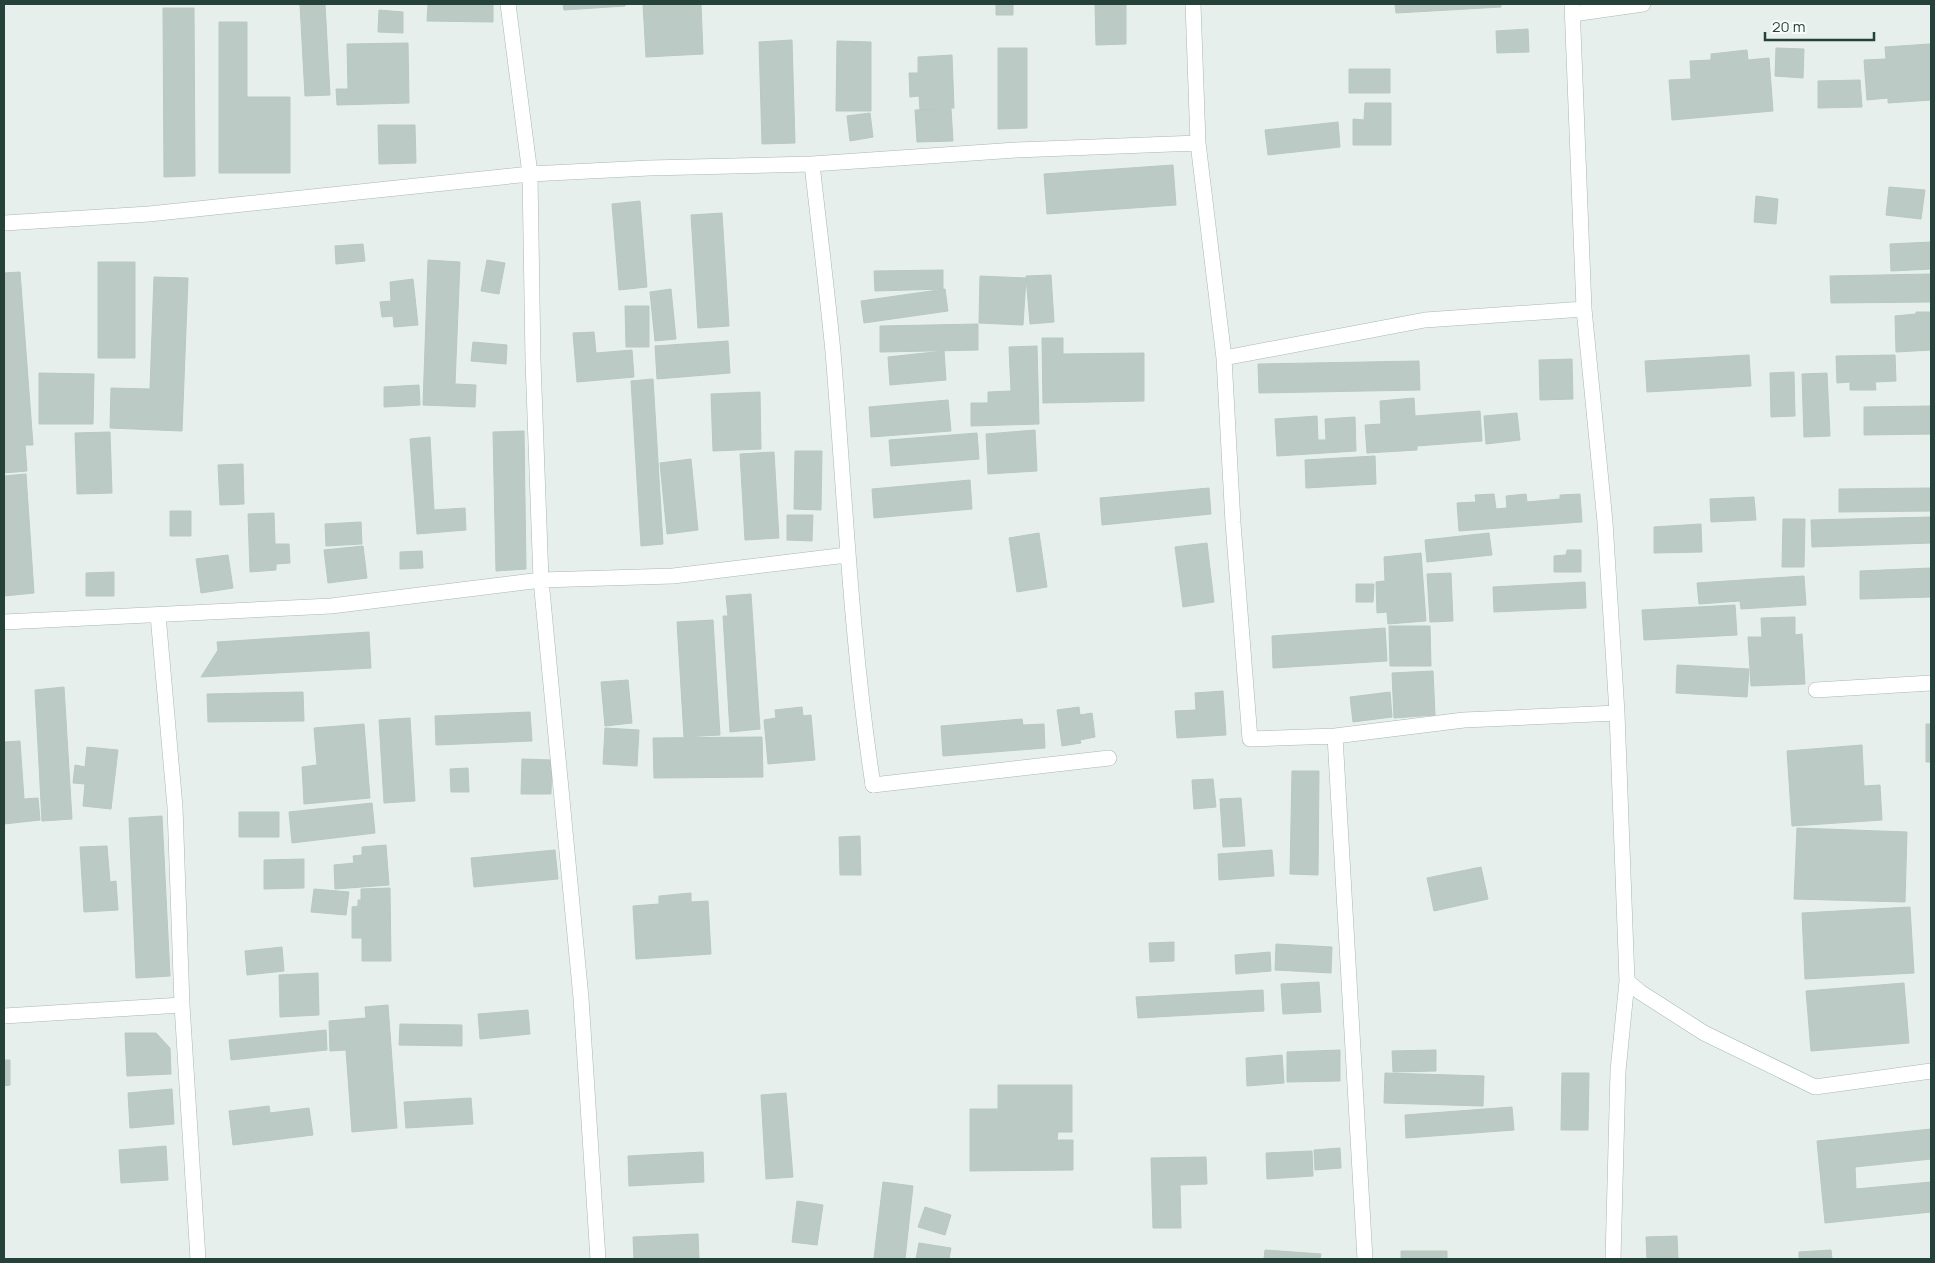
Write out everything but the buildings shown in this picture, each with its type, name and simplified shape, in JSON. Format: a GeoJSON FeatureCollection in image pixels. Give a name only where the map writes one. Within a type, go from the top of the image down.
{"type":"FeatureCollection","features":[{"type":"Feature","properties":{"kind":"street"},"geometry":{"type":"LineString","coordinates":[[508,4],[530,174],[541,580],[581,998],[598,1259]]}},
{"type":"Feature","properties":{"kind":"street"},"geometry":{"type":"LineString","coordinates":[[1193,4],[1198,143],[1224,358],[1233,523],[1250,739],[1335,736],[1464,720],[1617,714]]}},
{"type":"Feature","properties":{"kind":"street"},"geometry":{"type":"LineString","coordinates":[[1613,1259],[1618,1071],[1627,981],[1617,714],[1605,522],[1584,309],[1573,9],[1643,4]]}},
{"type":"Feature","properties":{"kind":"street"},"geometry":{"type":"LineString","coordinates":[[4,223],[150,214],[530,174],[649,168],[812,164],[1016,150],[1198,143]]}},
{"type":"Feature","properties":{"kind":"street"},"geometry":{"type":"LineString","coordinates":[[812,164],[832,352],[847,555],[866,742],[873,786],[1110,758]]}},
{"type":"Feature","properties":{"kind":"street"},"geometry":{"type":"LineString","coordinates":[[1224,358],[1425,320],[1584,309]]}},
{"type":"Feature","properties":{"kind":"street"},"geometry":{"type":"LineString","coordinates":[[4,622],[331,606],[541,580],[673,576],[847,555]]}},
{"type":"Feature","properties":{"kind":"street"},"geometry":{"type":"LineString","coordinates":[[158,615],[174,807],[182,1005],[198,1259]]}},
{"type":"Feature","properties":{"kind":"street"},"geometry":{"type":"LineString","coordinates":[[1816,690],[1931,683]]}},
{"type":"Feature","properties":{"kind":"street"},"geometry":{"type":"LineString","coordinates":[[1335,736],[1365,1259]]}},
{"type":"Feature","properties":{"kind":"street"},"geometry":{"type":"LineString","coordinates":[[1627,981],[1640,992],[1704,1033],[1815,1088],[1931,1071]]}},
{"type":"Feature","properties":{"kind":"street"},"geometry":{"type":"LineString","coordinates":[[4,1016],[182,1005]]}}]}
